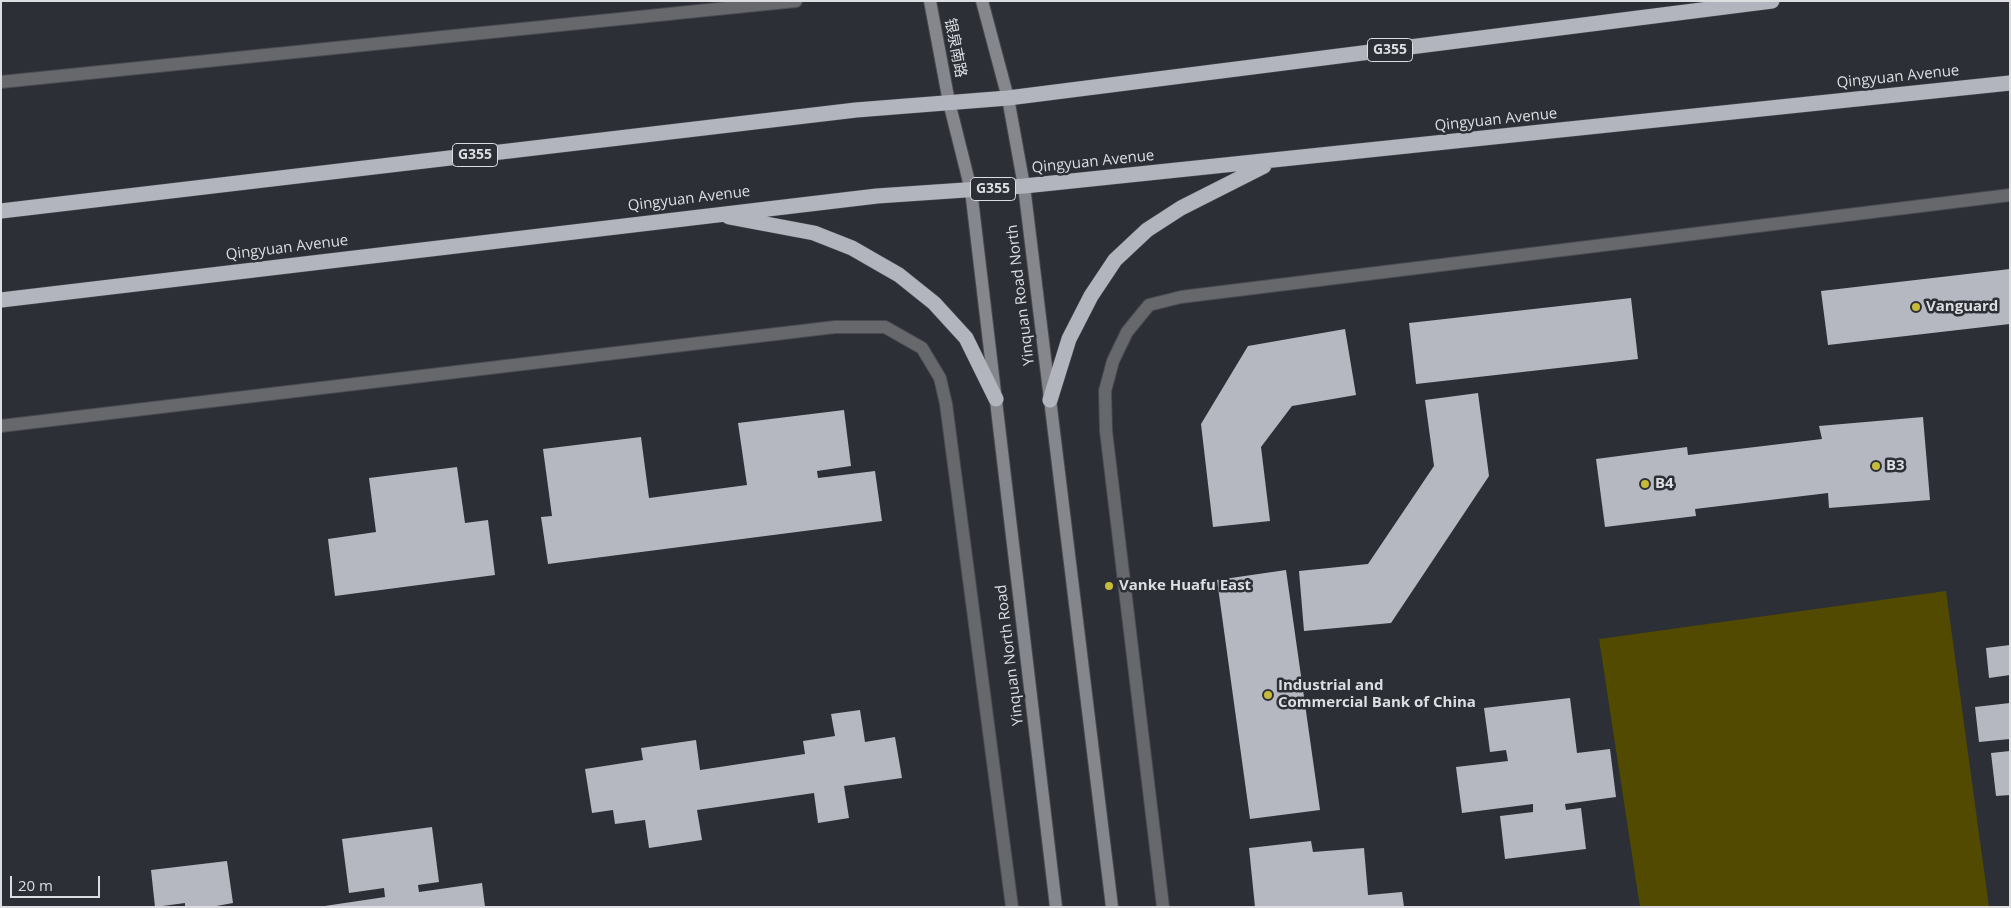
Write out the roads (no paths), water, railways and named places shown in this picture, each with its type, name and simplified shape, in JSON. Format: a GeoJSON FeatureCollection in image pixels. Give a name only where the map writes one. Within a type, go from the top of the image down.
{"type":"FeatureCollection","features":[{"type":"Feature","properties":{"kind":"highway","name":"G355"},"geometry":{"type":"LineString","coordinates":[[1,211],[846,111],[1008,98],[1772,1]]}},
{"type":"Feature","properties":{"kind":"highway","name":"Qingyuan Avenue"},"geometry":{"type":"LineString","coordinates":[[1,300],[877,196],[1024,186],[2010,83]]}},
{"type":"Feature","properties":{"kind":"highway"},"geometry":{"type":"LineString","coordinates":[[1050,400],[1069,339],[1091,296],[1115,260],[1147,230],[1181,208],[1274,161]]}},
{"type":"Feature","properties":{"kind":"highway"},"geometry":{"type":"LineString","coordinates":[[713,214],[814,233],[852,248],[899,275],[934,302],[966,338],[996,399]]}},
{"type":"Feature","properties":{"kind":"main road","name":"银泉南路"},"geometry":{"type":"LineString","coordinates":[[930,1],[949,102]]}},
{"type":"Feature","properties":{"kind":"main road"},"geometry":{"type":"LineString","coordinates":[[982,1],[1008,98]]}},
{"type":"Feature","properties":{"kind":"main road","name":"Yinquan Road North"},"geometry":{"type":"LineString","coordinates":[[1008,98],[1024,186],[1050,400]]}},
{"type":"Feature","properties":{"kind":"main road"},"geometry":{"type":"LineString","coordinates":[[949,102],[971,190],[996,399]]}},
{"type":"Feature","properties":{"kind":"main road","name":"Yinquan North Road"},"geometry":{"type":"LineString","coordinates":[[996,399],[1056,907]]}},
{"type":"Feature","properties":{"kind":"main road"},"geometry":{"type":"LineString","coordinates":[[1050,400],[1112,907]]}},
{"type":"Feature","properties":{"kind":"street"},"geometry":{"type":"LineString","coordinates":[[1,82],[796,1]]}},
{"type":"Feature","properties":{"kind":"street"},"geometry":{"type":"LineString","coordinates":[[1163,907],[1106,431],[1105,391],[1113,361],[1127,332],[1149,305],[1180,297],[2010,195]]}},
{"type":"Feature","properties":{"kind":"street","name":"Yinquan North Road"},"geometry":{"type":"LineString","coordinates":[[1,426],[835,326],[886,327],[922,348],[940,378],[946,404],[1012,907]]}},
{"type":"Feature","properties":{"kind":"place","name":"Vanguard"},"geometry":{"type":"Point","coordinates":[1916,307]}},
{"type":"Feature","properties":{"kind":"place","name":"B3"},"geometry":{"type":"Point","coordinates":[1876,466]}},
{"type":"Feature","properties":{"kind":"place","name":"B4"},"geometry":{"type":"Point","coordinates":[1645,484]}},
{"type":"Feature","properties":{"kind":"place","name":"Vanke Huafu East"},"geometry":{"type":"Point","coordinates":[1109,586]}},
{"type":"Feature","properties":{"kind":"place","name":"Industrial and Commercial Bank of China"},"geometry":{"type":"Point","coordinates":[1268,695]}}]}
